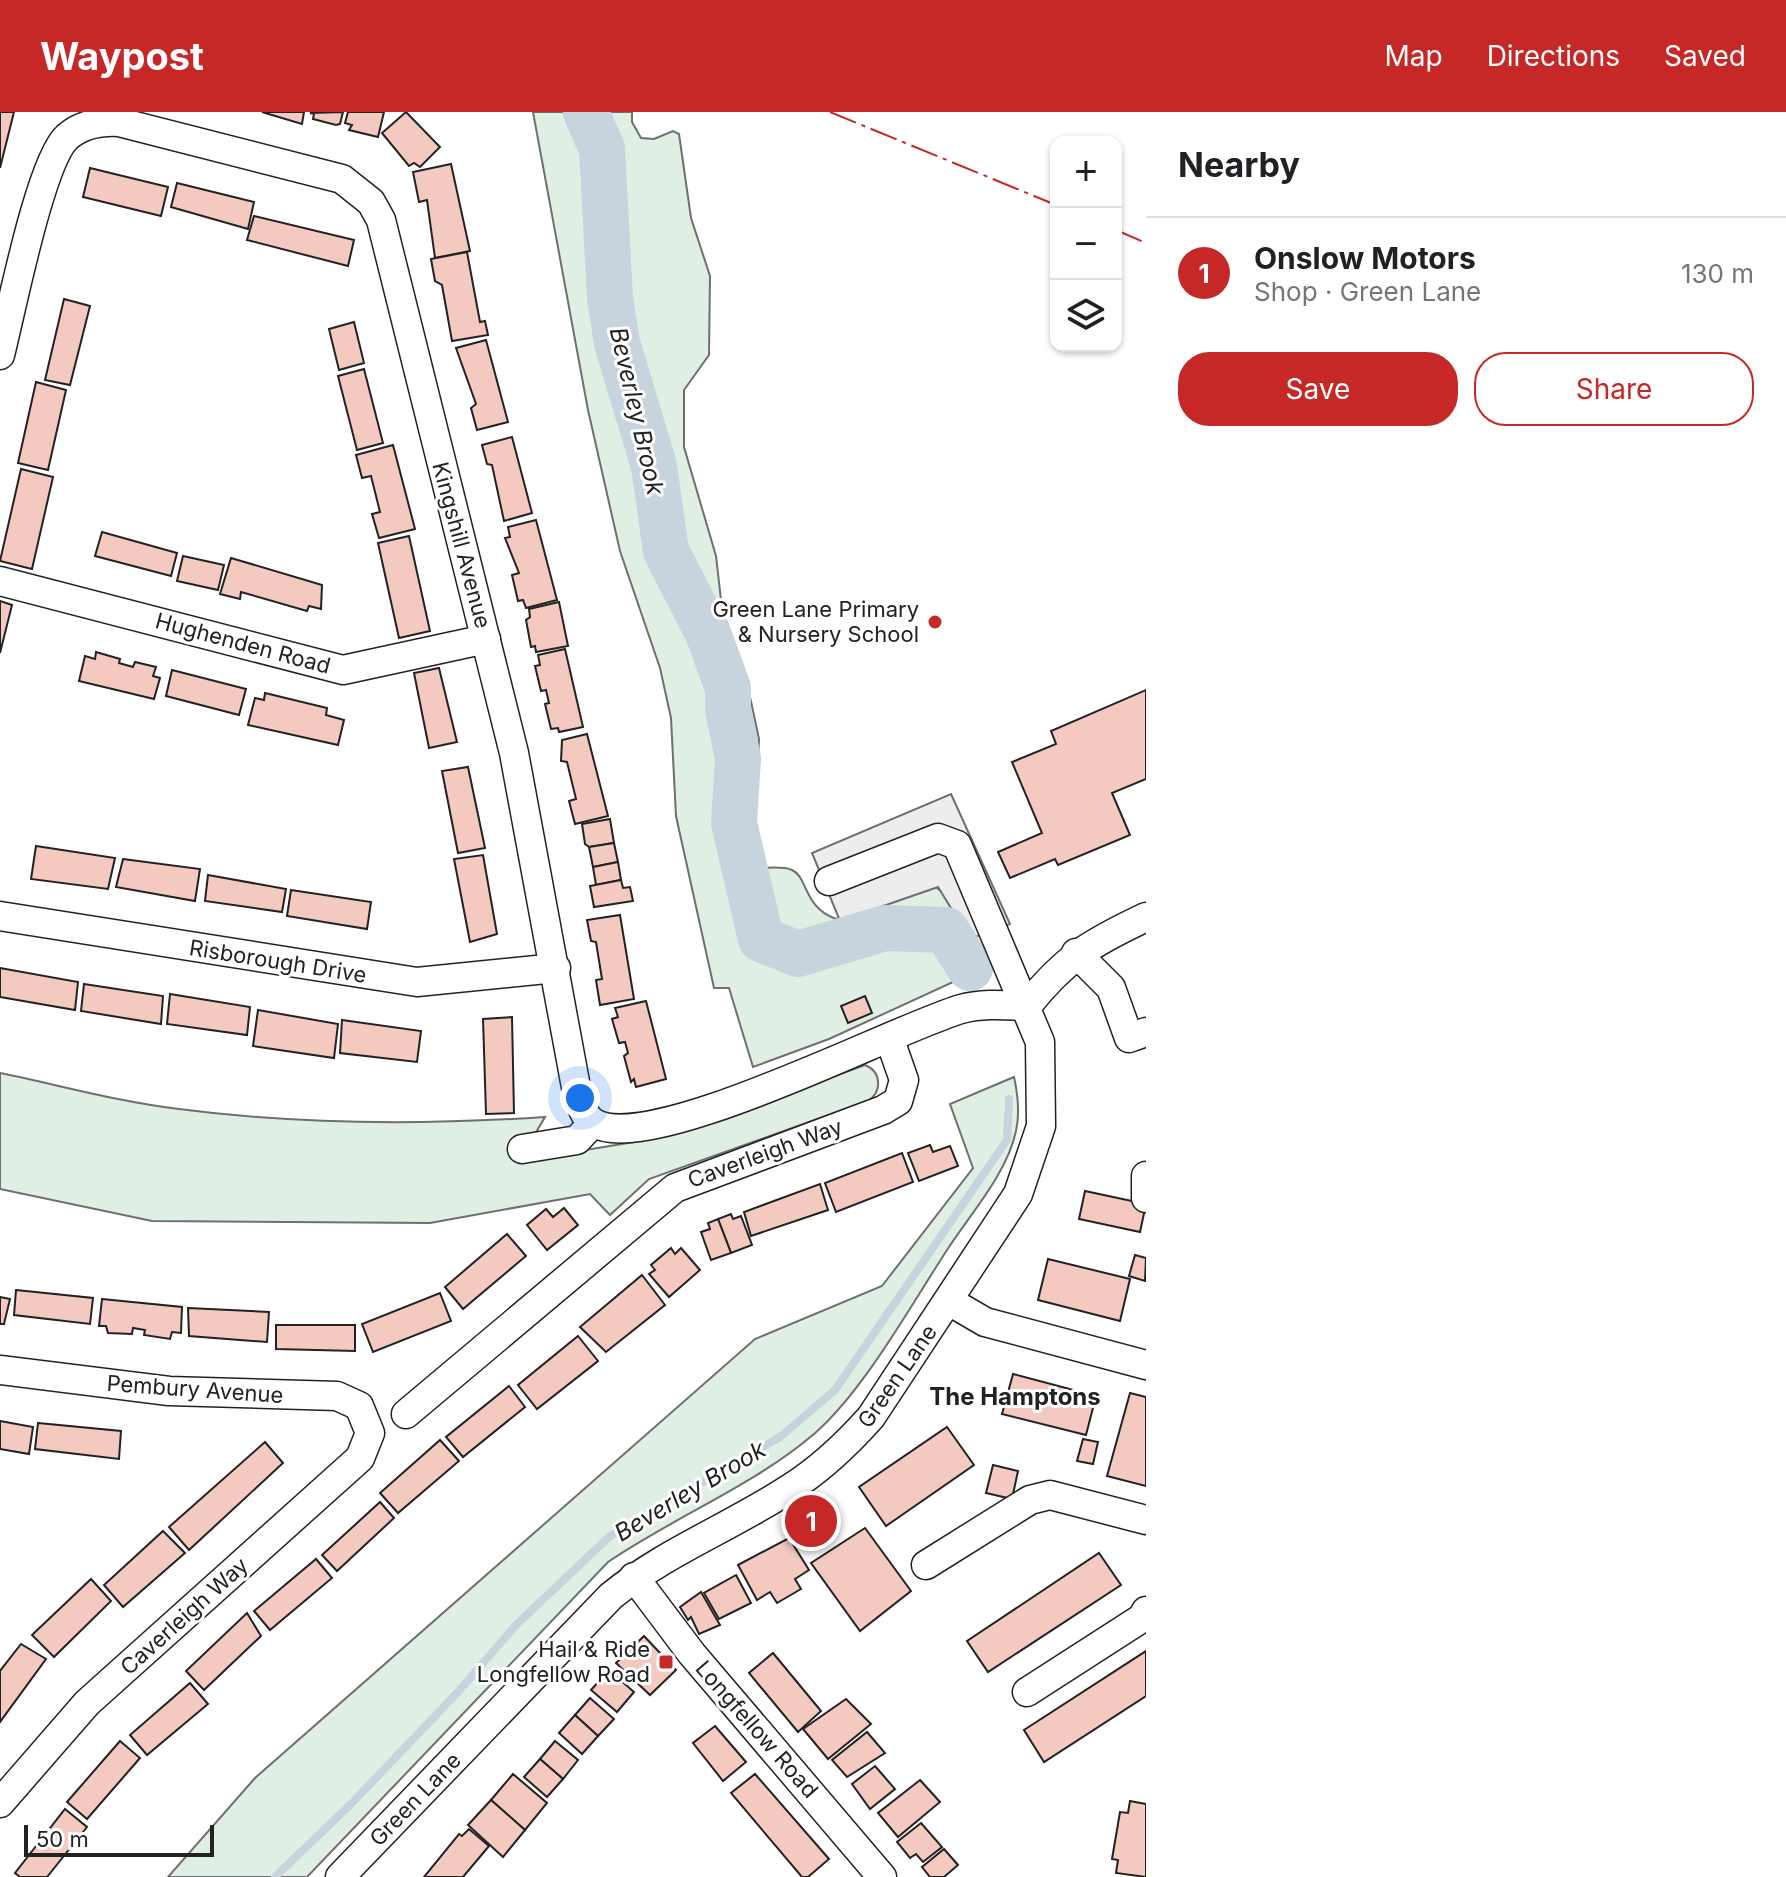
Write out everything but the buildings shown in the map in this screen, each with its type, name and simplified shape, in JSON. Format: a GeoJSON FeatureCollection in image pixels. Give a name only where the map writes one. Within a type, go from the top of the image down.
{"type":"FeatureCollection","features":[{"type":"Feature","properties":{"kind":"street","name":"Kingshill Avenue"},"geometry":{"type":"LineString","coordinates":[[0,355],[49,166],[69,136],[87,125],[119,122],[342,179],[365,196],[381,220],[486,639],[514,753],[578,1098],[593,1123]]}},
{"type":"Feature","properties":{"kind":"street","name":"Hughenden Road"},"geometry":{"type":"LineString","coordinates":[[0,581],[343,670],[486,639]]}},
{"type":"Feature","properties":{"kind":"street","name":"Green Lane"},"geometry":{"type":"LineString","coordinates":[[340,1877],[555,1651],[634,1577],[790,1489],[845,1446],[871,1417],[1018,1194],[1041,1126],[1042,1051],[1027,1006],[957,845],[938,838],[829,881]]}},
{"type":"Feature","properties":{"kind":"street","name":"Risborough Drive"},"geometry":{"type":"LineString","coordinates":[[0,916],[417,982],[556,968]]}},
{"type":"Feature","properties":{"kind":"street"},"geometry":{"type":"LineString","coordinates":[[522,1149],[577,1140],[593,1123],[622,1129],[672,1119],[771,1087],[962,1009],[1027,1006],[1050,976],[1076,953],[1146,917]]}},
{"type":"Feature","properties":{"kind":"street"},"geometry":{"type":"LineString","coordinates":[[1076,953],[1111,988],[1129,1038],[1146,1032]]}},
{"type":"Feature","properties":{"kind":"street","name":"Caverleigh Way"},"geometry":{"type":"LineString","coordinates":[[406,1414],[675,1188],[883,1110],[898,1101],[904,1080],[890,1040]]}},
{"type":"Feature","properties":{"kind":"street"},"geometry":{"type":"LineString","coordinates":[[1146,1176],[1146,1198]]}},
{"type":"Feature","properties":{"kind":"street"},"geometry":{"type":"LineString","coordinates":[[949,1301],[985,1322],[1146,1365]]}},
{"type":"Feature","properties":{"kind":"street","name":"Pembury Avenue"},"geometry":{"type":"LineString","coordinates":[[0,1370],[169,1391],[337,1396],[359,1406],[370,1433]]}},
{"type":"Feature","properties":{"kind":"street","name":"Caverleigh Way"},"geometry":{"type":"LineString","coordinates":[[0,1803],[87,1703],[360,1458],[370,1433]]}},
{"type":"Feature","properties":{"kind":"street"},"geometry":{"type":"LineString","coordinates":[[926,1565],[1030,1500],[1050,1495],[1146,1520]]}},
{"type":"Feature","properties":{"kind":"street","name":"Longfellow Road"},"geometry":{"type":"LineString","coordinates":[[634,1577],[692,1654],[882,1877]]}},
{"type":"Feature","properties":{"kind":"street"},"geometry":{"type":"LineString","coordinates":[[1027,1692],[1142,1618],[1146,1611]]}},
{"type":"Feature","properties":{"kind":"green space"},"geometry":{"type":"Polygon","coordinates":[[[533,112],[632,112],[632,122],[641,138],[654,139],[673,131],[679,134],[691,218],[710,276],[709,355],[684,390],[684,447],[716,556],[731,688],[744,688],[749,692],[759,739],[758,763],[740,781],[755,862],[760,868],[792,870],[801,879],[817,907],[836,919],[935,886],[962,913],[979,946],[977,971],[829,1039],[753,1067],[729,988],[714,988],[676,816],[671,718],[660,668],[620,551],[588,410],[533,112]]]}},
{"type":"Feature","properties":{"kind":"green space"},"geometry":{"type":"Polygon","coordinates":[[[865,1065],[875,1072],[878,1082],[876,1093],[868,1101],[649,1179],[610,1215],[590,1194],[430,1223],[152,1221],[0,1189],[0,1073],[157,1106],[270,1118],[408,1122],[545,1117],[519,1161],[634,1142],[761,1103],[865,1065]]]}},
{"type":"Feature","properties":{"kind":"green space"},"geometry":{"type":"Polygon","coordinates":[[[1014,1077],[1017,1124],[1011,1147],[997,1177],[869,1371],[833,1416],[814,1434],[765,1470],[608,1562],[307,1877],[168,1877],[255,1778],[755,1339],[882,1286],[973,1168],[950,1104],[1014,1077]]]}},
{"type":"Feature","properties":{"kind":"shaded area"},"geometry":{"type":"Polygon","coordinates":[[[951,794],[1010,924],[970,939],[938,887],[840,921],[812,853],[951,794]]]}},
{"type":"Feature","properties":{"kind":"waterway","name":"Beverley Brook"},"geometry":{"type":"LineString","coordinates":[[586,112],[602,149],[610,298],[617,343],[654,466],[666,551],[708,633],[728,688],[728,710],[738,758],[734,823],[761,939],[798,954],[885,928],[946,930],[970,968]]}},
{"type":"Feature","properties":{"kind":"waterway","name":"Beverley Brook"},"geometry":{"type":"LineString","coordinates":[[275,1877],[351,1804],[458,1692],[516,1625],[610,1536],[780,1437],[835,1390],[1007,1140],[1009,1099]]}},
{"type":"Feature","properties":{"kind":"power"},"geometry":{"type":"LineString","coordinates":[[830,112],[1050,203]]}},
{"type":"Feature","properties":{"kind":"power"},"geometry":{"type":"LineString","coordinates":[[1122,233],[1146,243]]}},
{"type":"Feature","properties":{"kind":"place","name":"Green Lane Primary & Nursery School"},"geometry":{"type":"Point","coordinates":[935,622]}},
{"type":"Feature","properties":{"kind":"place","name":"Onslow Motors"},"geometry":{"type":"Point","coordinates":[811,1521]}},
{"type":"Feature","properties":{"kind":"place","name":"Hail & Ride Longfellow Road"},"geometry":{"type":"Point","coordinates":[666,1662]}},
{"type":"Feature","properties":{"kind":"district","name":"The Hamptons"},"geometry":{"type":"Point","coordinates":[1015,1396]}}]}
